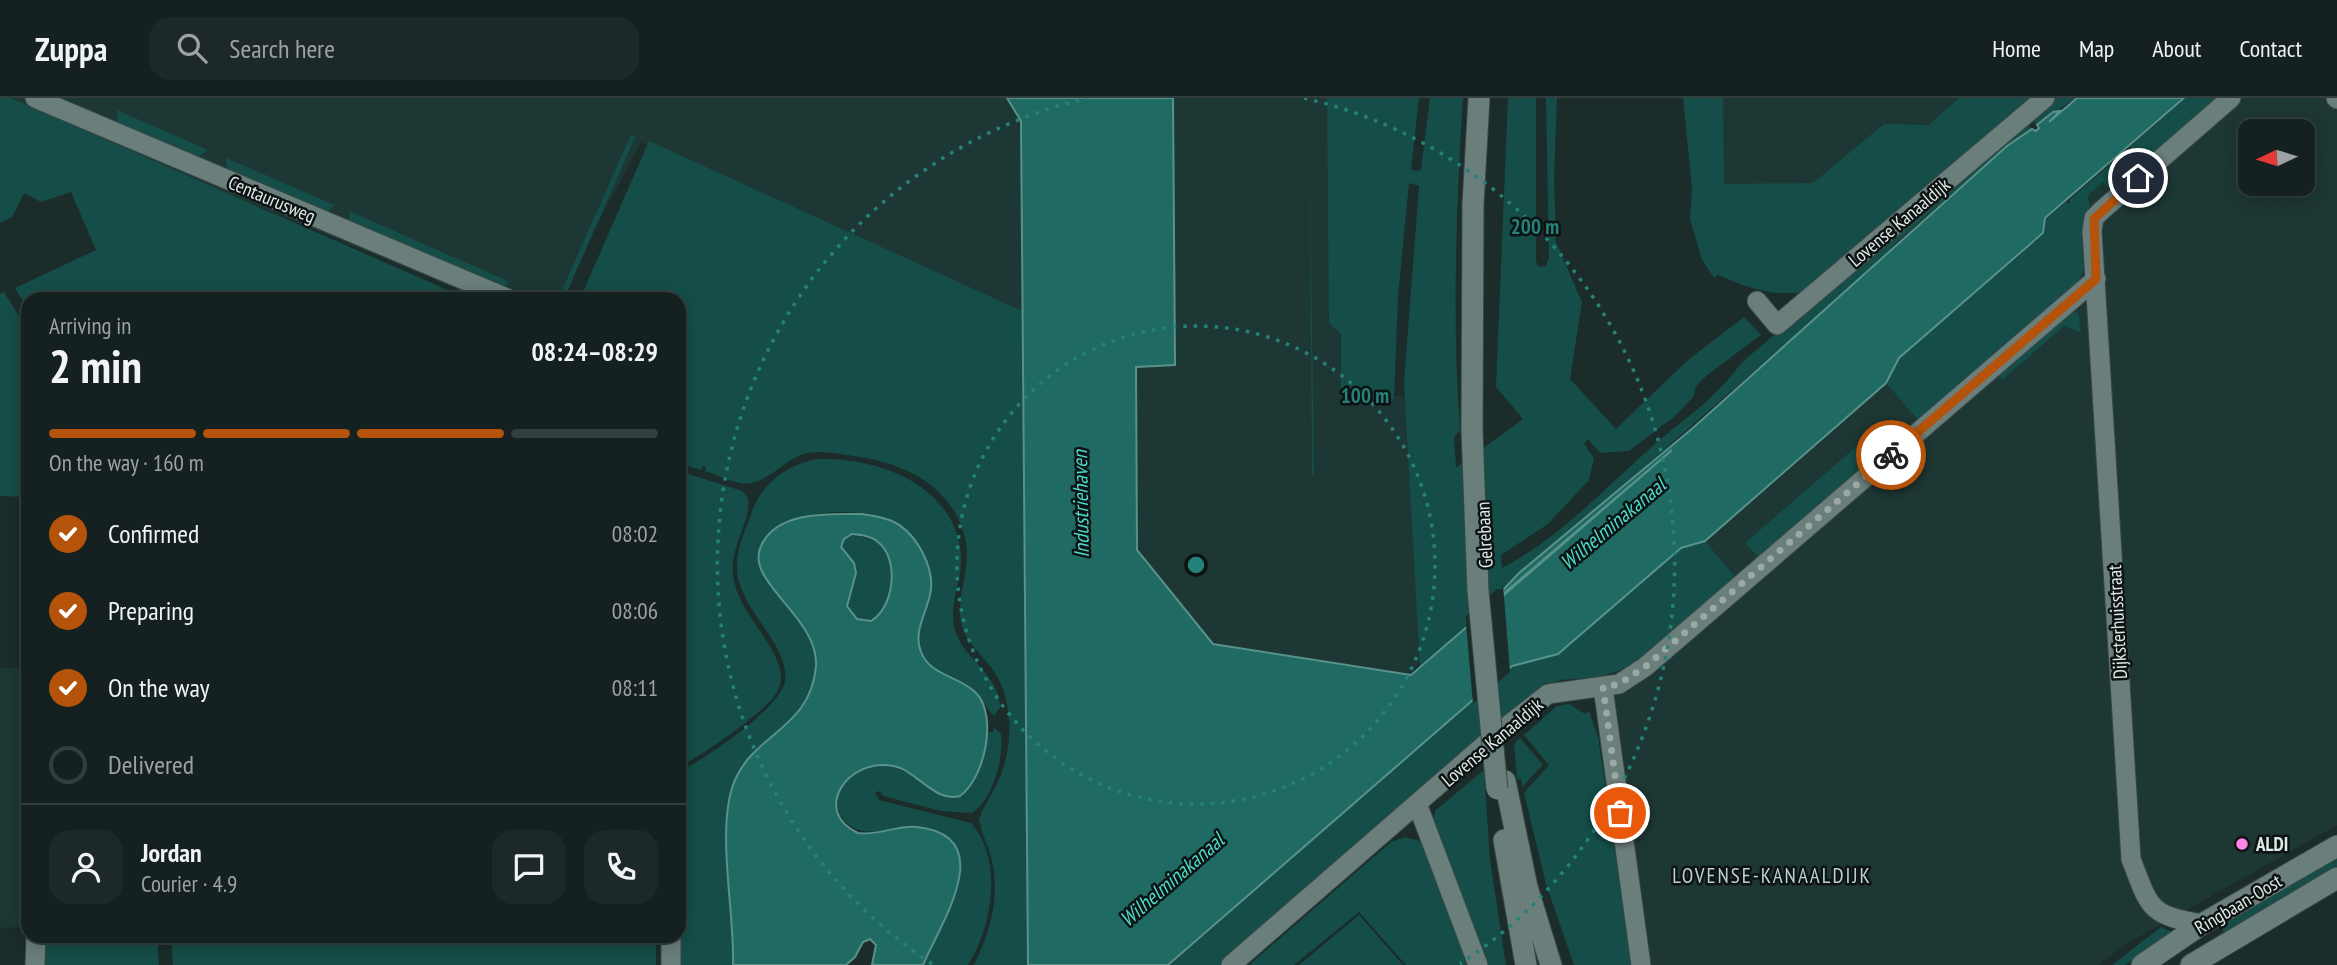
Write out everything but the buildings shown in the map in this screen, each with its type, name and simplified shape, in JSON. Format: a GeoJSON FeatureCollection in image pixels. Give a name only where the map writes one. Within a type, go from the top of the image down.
{"type":"FeatureCollection","features":[{"type":"Feature","properties":{"kind":"street","name":"Centaurusweg"},"geometry":{"type":"LineString","coordinates":[[34,98],[492,292]]}},
{"type":"Feature","properties":{"kind":"street","name":"Gelrebaan"},"geometry":{"type":"LineString","coordinates":[[1479,98],[1473,204],[1478,591],[1514,908],[1526,965]]}},
{"type":"Feature","properties":{"kind":"street","name":"Gelrebaan"},"geometry":{"type":"LineString","coordinates":[[1476,427],[1482,215],[1489,98]]}},
{"type":"Feature","properties":{"kind":"street","name":"Lovense Kanaaldijk"},"geometry":{"type":"LineString","coordinates":[[1757,301],[1777,325],[2045,98]]}},
{"type":"Feature","properties":{"kind":"street"},"geometry":{"type":"LineString","coordinates":[[2096,279],[2094,219],[2231,98]]}},
{"type":"Feature","properties":{"kind":"street","name":"Lovense Kanaaldijk"},"geometry":{"type":"LineString","coordinates":[[1231,965],[1418,806],[1497,734],[1548,694],[1619,684],[1645,667],[2096,279]]}},
{"type":"Feature","properties":{"kind":"street","name":"Dijksterhuisstraat"},"geometry":{"type":"LineString","coordinates":[[2096,279],[2131,859],[2147,899],[2165,918],[2202,924]]}},
{"type":"Feature","properties":{"kind":"street"},"geometry":{"type":"LineString","coordinates":[[1603,687],[1641,965]]}},
{"type":"Feature","properties":{"kind":"street","name":"Gelrebaan"},"geometry":{"type":"LineString","coordinates":[[1501,785],[1527,887],[1551,965]]}},
{"type":"Feature","properties":{"kind":"street"},"geometry":{"type":"LineString","coordinates":[[1418,806],[1478,965]]}},
{"type":"Feature","properties":{"kind":"street","name":"Ringbaan-Oost"},"geometry":{"type":"LineString","coordinates":[[2142,965],[2202,924],[2337,846]]}},
{"type":"Feature","properties":{"kind":"street","name":"Ringbaan-Oost"},"geometry":{"type":"LineString","coordinates":[[2191,965],[2337,878]]}},
{"type":"Feature","properties":{"kind":"street"},"geometry":{"type":"LineString","coordinates":[[35,965],[36,943]]}},
{"type":"Feature","properties":{"kind":"street"},"geometry":{"type":"LineString","coordinates":[[671,943],[671,965]]}},
{"type":"Feature","properties":{"kind":"shaded area"},"geometry":{"type":"Polygon","coordinates":[[[0,98],[1017,98],[1032,122],[1033,317],[641,142],[562,291],[464,292],[0,98]]]}},
{"type":"Feature","properties":{"kind":"shaded area"},"geometry":{"type":"Polygon","coordinates":[[[0,98],[11,98],[452,292],[21,292],[21,298],[15,288],[96,250],[71,192],[41,202],[24,193],[12,217],[0,223],[0,98]]]}},
{"type":"Feature","properties":{"kind":"shaded area"},"geometry":{"type":"Polygon","coordinates":[[[1157,98],[1329,98],[1343,331],[1344,397],[1409,396],[1421,662],[1408,675],[1189,657],[1120,553],[1157,98]]]}},
{"type":"Feature","properties":{"kind":"shaded area"},"geometry":{"type":"Polygon","coordinates":[[[1309,98],[1314,473],[1312,475],[1312,467],[1309,98]]]}},
{"type":"Feature","properties":{"kind":"shaded area"},"geometry":{"type":"Polygon","coordinates":[[[1327,98],[1419,98],[1411,169],[1416,171],[1421,170],[1430,98],[1463,98],[1456,264],[1460,430],[1454,437],[1456,468],[1523,419],[1496,387],[1508,98],[1536,98],[1536,261],[1538,266],[1545,267],[1549,258],[1546,98],[1557,98],[1554,178],[1556,242],[1582,302],[1570,379],[1616,429],[1688,360],[1744,317],[1761,335],[1706,376],[1696,386],[1693,397],[1675,416],[1629,451],[1600,453],[1588,439],[1584,444],[1594,458],[1589,480],[1548,524],[1501,555],[1502,568],[1563,527],[1712,396],[1741,363],[2053,98],[2075,98],[2037,126],[2034,121],[2029,126],[2033,129],[2007,146],[1897,242],[1875,266],[1503,590],[1497,589],[1466,616],[1466,622],[1472,623],[1420,667],[1404,382],[1419,186],[1409,183],[1398,296],[1394,399],[1341,399],[1341,334],[1329,323],[1327,98]]]}},
{"type":"Feature","properties":{"kind":"shaded area"},"geometry":{"type":"Polygon","coordinates":[[[1683,98],[1723,98],[1724,184],[1813,183],[1884,124],[1929,125],[1959,98],[2040,98],[1814,290],[1775,293],[1718,275],[1714,278],[1702,260],[1690,219],[1692,188],[1683,98]]]}},
{"type":"Feature","properties":{"kind":"shaded area"},"geometry":{"type":"Polygon","coordinates":[[[1717,98],[1963,98],[1929,128],[1814,185],[1722,186],[1717,98]]]}},
{"type":"Feature","properties":{"kind":"shaded area"},"geometry":{"type":"Polygon","coordinates":[[[2186,98],[2218,98],[2111,191],[2103,182],[2089,194],[2090,240],[2086,263],[2078,282],[1918,420],[1886,383],[1899,358],[2044,234],[2046,219],[2066,202],[2069,204],[2070,199],[2186,98]]]}},
{"type":"Feature","properties":{"kind":"shaded area"},"geometry":{"type":"Polygon","coordinates":[[[2196,98],[2337,98],[2337,825],[2126,944],[2098,965],[1651,965],[1606,626],[2196,98]]]}},
{"type":"Feature","properties":{"kind":"shaded area"},"geometry":{"type":"Polygon","coordinates":[[[117,110],[208,150],[198,157],[117,124],[117,110]]]}},
{"type":"Feature","properties":{"kind":"shaded area"},"geometry":{"type":"Polygon","coordinates":[[[631,135],[635,137],[567,292],[561,292],[631,135]]]}},
{"type":"Feature","properties":{"kind":"shaded area"},"geometry":{"type":"Polygon","coordinates":[[[649,141],[1022,311],[1028,965],[974,965],[986,937],[995,895],[993,865],[979,819],[1006,760],[1009,720],[1008,706],[1000,681],[970,642],[961,622],[960,602],[967,549],[959,520],[949,504],[937,491],[908,471],[873,459],[854,456],[807,453],[766,477],[749,483],[736,482],[705,471],[706,467],[702,466],[701,470],[686,465],[686,292],[583,292],[649,141]]]}},
{"type":"Feature","properties":{"kind":"shaded area"},"geometry":{"type":"Polygon","coordinates":[[[226,158],[335,205],[324,215],[227,172],[226,158]]]}},
{"type":"Feature","properties":{"kind":"shaded area"},"geometry":{"type":"Polygon","coordinates":[[[349,211],[510,282],[497,292],[350,226],[349,211]]]}},
{"type":"Feature","properties":{"kind":"shaded area"},"geometry":{"type":"Polygon","coordinates":[[[4,292],[21,320],[21,497],[0,496],[0,294],[4,292]]]}},
{"type":"Feature","properties":{"kind":"shaded area"},"geometry":{"type":"Polygon","coordinates":[[[2072,312],[2079,313],[2080,332],[2064,326],[2002,380],[1998,374],[2072,312]]]}},
{"type":"Feature","properties":{"kind":"shaded area"},"geometry":{"type":"Polygon","coordinates":[[[1879,427],[1892,442],[1759,558],[1745,543],[1879,427]]]}},
{"type":"Feature","properties":{"kind":"shaded area"},"geometry":{"type":"Polygon","coordinates":[[[817,459],[841,460],[888,470],[910,480],[930,494],[945,511],[956,531],[961,556],[953,612],[955,630],[959,641],[994,685],[1000,707],[994,716],[973,690],[931,667],[921,654],[918,630],[927,595],[929,571],[920,549],[900,526],[880,517],[842,512],[801,518],[783,525],[769,536],[760,550],[764,573],[810,636],[816,660],[814,682],[795,715],[753,753],[733,785],[728,805],[726,850],[733,965],[676,965],[678,943],[686,943],[686,768],[723,745],[757,718],[781,692],[785,681],[779,653],[753,611],[739,581],[737,558],[740,544],[753,509],[770,482],[796,465],[817,459]]]}},
{"type":"Feature","properties":{"kind":"shaded area"},"geometry":{"type":"Polygon","coordinates":[[[686,473],[742,491],[748,498],[746,518],[734,558],[734,581],[743,604],[774,655],[781,676],[780,686],[771,700],[702,754],[686,763],[686,473]]]}},
{"type":"Feature","properties":{"kind":"shaded area"},"geometry":{"type":"Polygon","coordinates":[[[854,534],[880,543],[890,562],[889,595],[879,614],[871,621],[857,619],[847,606],[856,573],[854,563],[841,547],[844,539],[854,534]]]}},
{"type":"Feature","properties":{"kind":"shaded area"},"geometry":{"type":"Polygon","coordinates":[[[1705,541],[1736,578],[1637,663],[1601,677],[1560,680],[1549,685],[1547,682],[1473,750],[1470,748],[1220,965],[1170,965],[1512,666],[1558,654],[1681,547],[1705,541]]]}},
{"type":"Feature","properties":{"kind":"shaded area"},"geometry":{"type":"Polygon","coordinates":[[[0,668],[21,668],[21,927],[0,928],[0,668]]]}},
{"type":"Feature","properties":{"kind":"shaded area"},"geometry":{"type":"Polygon","coordinates":[[[1569,704],[1585,714],[1589,711],[1598,737],[1632,965],[1574,965],[1546,884],[1524,793],[1549,765],[1524,735],[1557,706],[1569,704]]]}},
{"type":"Feature","properties":{"kind":"shaded area"},"geometry":{"type":"Polygon","coordinates":[[[994,728],[1001,734],[999,766],[986,798],[972,813],[941,811],[883,796],[880,791],[875,793],[879,800],[971,823],[988,855],[991,894],[988,913],[983,932],[968,965],[923,965],[955,890],[959,868],[957,849],[945,835],[921,829],[864,831],[850,826],[841,817],[838,793],[844,782],[855,772],[871,766],[885,765],[899,769],[946,795],[956,796],[966,791],[986,747],[986,733],[993,732],[994,728]]]}},
{"type":"Feature","properties":{"kind":"shaded area"},"geometry":{"type":"Polygon","coordinates":[[[1520,738],[1543,765],[1522,787],[1521,779],[1517,779],[1514,744],[1520,738]]]}},
{"type":"Feature","properties":{"kind":"shaded area"},"geometry":{"type":"Polygon","coordinates":[[[1484,770],[1490,860],[1506,965],[1486,965],[1434,819],[1435,811],[1484,770]]]}},
{"type":"Feature","properties":{"kind":"shaded area"},"geometry":{"type":"Polygon","coordinates":[[[1405,837],[1424,842],[1473,965],[1406,965],[1359,912],[1294,965],[1249,965],[1391,842],[1405,837]]]}},
{"type":"Feature","properties":{"kind":"shaded area"},"geometry":{"type":"Polygon","coordinates":[[[2337,859],[2337,866],[2224,932],[2222,928],[2228,920],[2337,859]]]}},
{"type":"Feature","properties":{"kind":"shaded area"},"geometry":{"type":"Polygon","coordinates":[[[1359,915],[1403,965],[1299,965],[1359,915]]]}},
{"type":"Feature","properties":{"kind":"shaded area"},"geometry":{"type":"Polygon","coordinates":[[[2161,927],[2174,933],[2125,965],[2112,965],[2161,927]]]}},
{"type":"Feature","properties":{"kind":"shaded area"},"geometry":{"type":"Polygon","coordinates":[[[40,943],[157,943],[159,965],[40,965],[40,943]]]}},
{"type":"Feature","properties":{"kind":"shaded area"},"geometry":{"type":"Polygon","coordinates":[[[171,943],[656,943],[656,965],[173,965],[171,943]]]}},
{"type":"Feature","properties":{"kind":"water"},"geometry":{"type":"Polygon","coordinates":[[[1007,98],[1173,98],[1175,365],[1136,367],[1137,550],[1213,644],[1411,675],[1672,450],[1503,594],[1503,590],[1519,573],[1694,427],[2007,146],[2032,129],[2036,131],[2039,128],[2037,125],[2053,112],[2060,111],[2049,122],[2077,98],[2184,98],[2045,218],[2043,233],[1899,358],[1886,383],[1705,541],[1681,548],[1558,654],[1512,666],[1168,965],[1028,965],[1021,121],[1007,98]]]}},
{"type":"Feature","properties":{"kind":"water"},"geometry":{"type":"Polygon","coordinates":[[[862,514],[890,520],[910,535],[923,553],[931,585],[919,630],[921,652],[931,666],[969,687],[983,703],[986,746],[976,775],[960,796],[942,795],[902,769],[877,765],[850,777],[841,788],[837,812],[844,823],[858,833],[917,827],[942,834],[956,847],[960,864],[958,884],[951,906],[923,965],[872,965],[876,945],[870,939],[863,942],[855,957],[846,965],[733,965],[726,845],[729,799],[744,764],[804,703],[812,687],[816,666],[814,648],[806,632],[763,573],[759,559],[761,546],[769,534],[792,520],[806,516],[862,514]],[[852,534],[844,539],[841,547],[854,563],[856,573],[847,606],[857,619],[871,621],[885,606],[892,571],[885,550],[878,542],[869,537],[852,534]]]}},
{"type":"Feature","properties":{"kind":"pier"},"geometry":{"type":"Polygon","coordinates":[[[1503,585],[1510,672],[1473,704],[1466,624],[1500,594],[1503,585]]]}},
{"type":"Feature","properties":{"kind":"way so far"},"geometry":{"type":"LineString","coordinates":[[1620,813],[1603,687],[1619,684],[1645,667],[1891,455]]}},
{"type":"Feature","properties":{"kind":"place","name":"ALDI"},"geometry":{"type":"Point","coordinates":[2242,844]}},
{"type":"Feature","properties":{"kind":"district","name":"LOVENSE-KANAALDIJK"},"geometry":{"type":"Point","coordinates":[1772,876]}},
{"type":"Feature","properties":{"kind":"route"},"geometry":{"type":"LineString","coordinates":[[1891,455],[2096,279],[2092,231],[2094,219],[2138,178]]}},
{"type":"Feature","properties":{"kind":"water label","name":"Industriehaven"},"geometry":{"type":"Point","coordinates":[1081,504]}},
{"type":"Feature","properties":{"kind":"water label","name":"Wilhelminakanaal"},"geometry":{"type":"Point","coordinates":[1613,524]}},
{"type":"Feature","properties":{"kind":"water label","name":"Wilhelminakanaal"},"geometry":{"type":"Point","coordinates":[1172,880]}}]}
